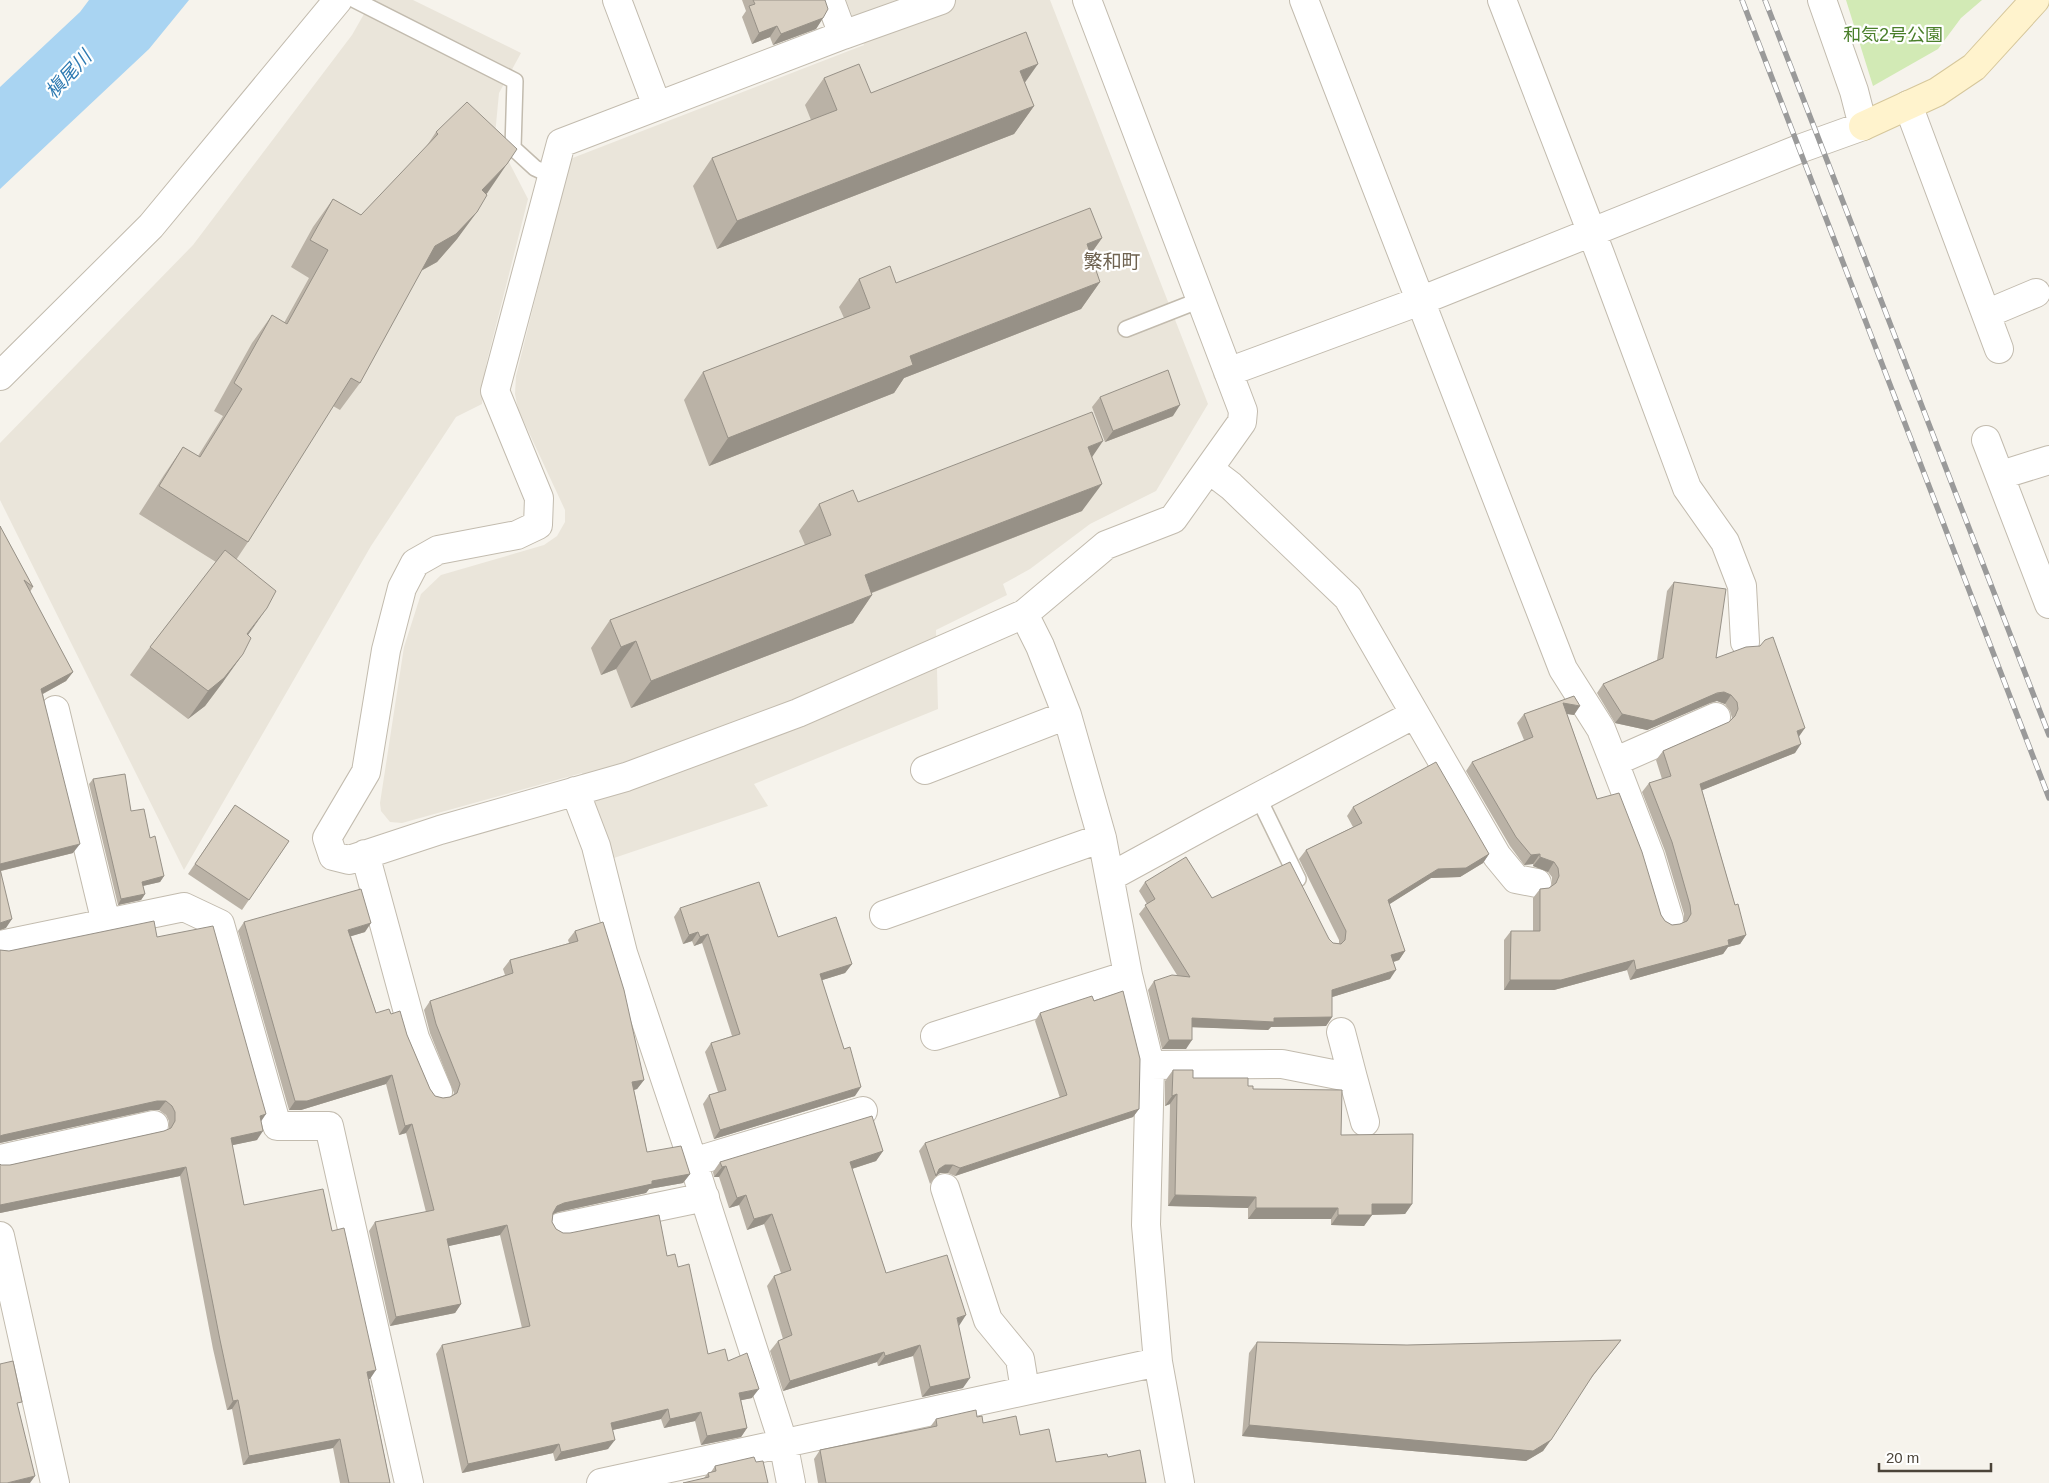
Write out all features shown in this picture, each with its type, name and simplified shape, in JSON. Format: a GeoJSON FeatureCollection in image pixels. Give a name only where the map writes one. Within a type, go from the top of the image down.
{"type":"FeatureCollection","features":[{"type":"Feature","properties":{"kind":"street"},"geometry":{"type":"LineString","coordinates":[[0,376],[151,226],[338,0]]}},
{"type":"Feature","properties":{"kind":"street"},"geometry":{"type":"LineString","coordinates":[[617,0],[657,106]]}},
{"type":"Feature","properties":{"kind":"street"},"geometry":{"type":"LineString","coordinates":[[830,0],[842,35]]}},
{"type":"Feature","properties":{"kind":"street"},"geometry":{"type":"LineString","coordinates":[[941,0],[842,35],[561,143],[496,391],[539,498],[538,525],[517,535],[438,550],[415,563],[402,588],[386,650],[366,772],[327,838],[333,856],[349,860],[626,777],[798,713],[1024,614],[1106,545],[1174,519],[1242,422],[1243,410],[1086,0]]}},
{"type":"Feature","properties":{"kind":"street"},"geometry":{"type":"LineString","coordinates":[[1304,0],[1563,669],[1601,729],[1650,856],[1669,919]]}},
{"type":"Feature","properties":{"kind":"street"},"geometry":{"type":"LineString","coordinates":[[1502,0],[1687,488],[1724,542],[1742,586],[1745,642]]}},
{"type":"Feature","properties":{"kind":"street"},"geometry":{"type":"LineString","coordinates":[[1822,0],[1854,91],[1863,126]]}},
{"type":"Feature","properties":{"kind":"street"},"geometry":{"type":"LineString","coordinates":[[1228,372],[1420,301],[1592,234],[1799,149],[1863,126],[1937,92],[1974,68],[2035,0]]}},
{"type":"Feature","properties":{"kind":"street"},"geometry":{"type":"LineString","coordinates":[[1908,105],[1999,349]]}},
{"type":"Feature","properties":{"kind":"street"},"geometry":{"type":"LineString","coordinates":[[1986,314],[2036,293]]}},
{"type":"Feature","properties":{"kind":"street"},"geometry":{"type":"LineString","coordinates":[[1986,440],[2049,604]]}},
{"type":"Feature","properties":{"kind":"street"},"geometry":{"type":"LineString","coordinates":[[2001,475],[2049,460]]}},
{"type":"Feature","properties":{"kind":"street"},"geometry":{"type":"LineString","coordinates":[[1210,470],[1232,486],[1348,598],[1497,856],[1516,879],[1537,883]]}},
{"type":"Feature","properties":{"kind":"street"},"geometry":{"type":"LineString","coordinates":[[1024,614],[1040,646],[1066,715],[1102,838],[1128,975],[1150,1065],[1146,1225],[1158,1362],[1180,1483]]}},
{"type":"Feature","properties":{"kind":"street"},"geometry":{"type":"LineString","coordinates":[[55,710],[106,923]]}},
{"type":"Feature","properties":{"kind":"street"},"geometry":{"type":"LineString","coordinates":[[1110,878],[1415,714]]}},
{"type":"Feature","properties":{"kind":"street"},"geometry":{"type":"LineString","coordinates":[[925,770],[1066,715]]}},
{"type":"Feature","properties":{"kind":"street"},"geometry":{"type":"LineString","coordinates":[[1614,762],[1716,717]]}},
{"type":"Feature","properties":{"kind":"street"},"geometry":{"type":"LineString","coordinates":[[575,791],[596,846],[623,953],[694,1162],[783,1442],[791,1483]]}},
{"type":"Feature","properties":{"kind":"street"},"geometry":{"type":"LineString","coordinates":[[884,915],[1102,838]]}},
{"type":"Feature","properties":{"kind":"street"},"geometry":{"type":"LineString","coordinates":[[365,854],[415,1038],[438,1092]]}},
{"type":"Feature","properties":{"kind":"street"},"geometry":{"type":"LineString","coordinates":[[0,945],[184,907],[220,924],[277,1126],[329,1126],[409,1483]]}},
{"type":"Feature","properties":{"kind":"street"},"geometry":{"type":"LineString","coordinates":[[934,1036],[1128,975]]}},
{"type":"Feature","properties":{"kind":"street"},"geometry":{"type":"LineString","coordinates":[[1341,1032],[1365,1122]]}},
{"type":"Feature","properties":{"kind":"street"},"geometry":{"type":"LineString","coordinates":[[1150,1065],[1282,1064],[1353,1078]]}},
{"type":"Feature","properties":{"kind":"street"},"geometry":{"type":"LineString","coordinates":[[694,1162],[863,1110]]}},
{"type":"Feature","properties":{"kind":"street"},"geometry":{"type":"LineString","coordinates":[[0,1159],[154,1125]]}},
{"type":"Feature","properties":{"kind":"street"},"geometry":{"type":"LineString","coordinates":[[945,1188],[988,1320],[1020,1359],[1025,1390]]}},
{"type":"Feature","properties":{"kind":"street"},"geometry":{"type":"LineString","coordinates":[[562,1226],[704,1197]]}},
{"type":"Feature","properties":{"kind":"street"},"geometry":{"type":"LineString","coordinates":[[0,1236],[55,1483]]}},
{"type":"Feature","properties":{"kind":"street"},"geometry":{"type":"LineString","coordinates":[[601,1483],[1158,1362]]}},
{"type":"Feature","properties":{"kind":"lane"},"geometry":{"type":"LineString","coordinates":[[356,0],[515,81],[513,148],[535,168],[552,176]]}},
{"type":"Feature","properties":{"kind":"lane"},"geometry":{"type":"LineString","coordinates":[[1126,329],[1200,300]]}},
{"type":"Feature","properties":{"kind":"lane"},"geometry":{"type":"LineString","coordinates":[[1258,797],[1305,892]]}},
{"type":"Feature","properties":{"kind":"shaded area"},"geometry":{"type":"Polygon","coordinates":[[[372,0],[413,0],[521,53],[499,93],[495,135],[528,199],[486,365],[482,404],[456,417],[371,546],[184,870],[0,500],[0,443],[193,245],[352,35],[372,0]]]}},
{"type":"Feature","properties":{"kind":"shaded area"},"geometry":{"type":"Polygon","coordinates":[[[846,0],[1050,0],[1208,404],[1156,491],[1090,524],[1030,569],[1003,584],[1007,595],[936,630],[938,709],[754,784],[768,806],[611,859],[582,773],[402,823],[390,822],[381,811],[380,803],[404,647],[421,594],[441,575],[544,545],[557,536],[565,522],[565,510],[518,409],[515,394],[516,376],[570,159],[864,45],[846,0]]]}},
{"type":"Feature","properties":{"kind":"green space","name":"和気2号公園"},"geometry":{"type":"Polygon","coordinates":[[[1846,0],[1982,0],[1961,18],[1938,49],[1873,86],[1846,0]]]}},
{"type":"Feature","properties":{"kind":"water","name":"槇尾川"},"geometry":{"type":"Polygon","coordinates":[[[89,0],[189,0],[149,49],[0,189],[0,87],[80,12],[89,0]]]}},
{"type":"Feature","properties":{"kind":"building"},"geometry":{"type":"Polygon","coordinates":[[[753,0],[825,0],[828,9],[823,18],[781,34],[777,26],[759,33],[749,6],[755,4],[753,0]]]}},
{"type":"Feature","properties":{"kind":"building"},"geometry":{"type":"Polygon","coordinates":[[[1026,32],[1038,64],[1020,71],[1034,106],[737,221],[712,158],[837,110],[824,78],[859,64],[871,93],[1026,32]]]}},
{"type":"Feature","properties":{"kind":"building"},"geometry":{"type":"Polygon","coordinates":[[[467,102],[517,149],[507,164],[482,190],[487,195],[477,212],[456,234],[435,246],[360,383],[351,378],[248,542],[159,486],[183,447],[200,457],[242,389],[234,383],[272,315],[287,324],[328,250],[310,240],[333,199],[361,215],[438,134],[436,132],[467,102]]]}},
{"type":"Feature","properties":{"kind":"building"},"geometry":{"type":"Polygon","coordinates":[[[1090,208],[1102,238],[1087,244],[1100,282],[910,356],[913,365],[728,438],[703,372],[870,308],[859,279],[890,266],[896,283],[1090,208]]]}},
{"type":"Feature","properties":{"kind":"building"},"geometry":{"type":"Polygon","coordinates":[[[1168,370],[1180,405],[1113,431],[1100,397],[1168,370]]]}},
{"type":"Feature","properties":{"kind":"building"},"geometry":{"type":"Polygon","coordinates":[[[1092,412],[1103,441],[1088,447],[1102,484],[865,575],[872,595],[651,681],[636,641],[621,647],[610,620],[831,535],[819,504],[853,490],[858,502],[1092,412]]]}},
{"type":"Feature","properties":{"kind":"building"},"geometry":{"type":"Polygon","coordinates":[[[0,526],[33,587],[24,580],[73,672],[41,689],[80,844],[0,864],[0,526]]]}},
{"type":"Feature","properties":{"kind":"building"},"geometry":{"type":"Polygon","coordinates":[[[225,550],[276,591],[267,608],[247,634],[251,638],[243,654],[224,678],[208,691],[150,647],[225,550]]]}},
{"type":"Feature","properties":{"kind":"building"},"geometry":{"type":"Polygon","coordinates":[[[1674,582],[1726,589],[1716,658],[1746,647],[1760,646],[1765,640],[1773,637],[1805,728],[1797,731],[1801,744],[1700,784],[1735,905],[1738,904],[1746,935],[1728,940],[1729,945],[1636,970],[1634,960],[1561,980],[1510,980],[1511,931],[1540,931],[1540,889],[1549,888],[1556,883],[1559,876],[1558,868],[1554,862],[1540,857],[1540,854],[1531,855],[1516,837],[1472,762],[1533,737],[1524,714],[1574,696],[1580,706],[1563,703],[1597,799],[1619,793],[1642,852],[1661,915],[1665,921],[1672,925],[1680,924],[1687,921],[1691,914],[1672,842],[1649,783],[1671,776],[1663,751],[1729,722],[1735,716],[1738,709],[1737,702],[1731,695],[1724,692],[1717,693],[1653,721],[1622,714],[1603,684],[1663,658],[1674,582]]]}},
{"type":"Feature","properties":{"kind":"building"},"geometry":{"type":"Polygon","coordinates":[[[1436,762],[1489,854],[1466,868],[1438,869],[1388,900],[1405,951],[1391,955],[1396,970],[1332,990],[1332,1017],[1274,1018],[1274,1022],[1192,1018],[1192,1040],[1169,1040],[1154,981],[1172,975],[1190,977],[1145,905],[1155,899],[1145,882],[1186,857],[1212,898],[1290,862],[1329,939],[1333,943],[1341,944],[1345,940],[1346,931],[1306,850],[1362,823],[1353,807],[1436,762]]]}},
{"type":"Feature","properties":{"kind":"building"},"geometry":{"type":"Polygon","coordinates":[[[125,774],[131,811],[144,809],[150,838],[155,836],[164,876],[142,882],[145,894],[121,899],[93,779],[125,774]]]}},
{"type":"Feature","properties":{"kind":"building"},"geometry":{"type":"Polygon","coordinates":[[[235,805],[289,841],[249,900],[195,864],[235,805]]]}},
{"type":"Feature","properties":{"kind":"building"},"geometry":{"type":"Polygon","coordinates":[[[0,869],[12,919],[0,923],[0,869]]]}},
{"type":"Feature","properties":{"kind":"building"},"geometry":{"type":"Polygon","coordinates":[[[759,882],[778,937],[836,917],[852,964],[820,974],[844,1049],[850,1047],[861,1087],[720,1130],[709,1095],[726,1090],[711,1043],[740,1034],[708,934],[700,937],[698,932],[689,935],[680,908],[759,882]]]}},
{"type":"Feature","properties":{"kind":"building"},"geometry":{"type":"Polygon","coordinates":[[[361,889],[371,923],[348,930],[376,1013],[389,1009],[391,1014],[400,1011],[407,1035],[430,1089],[435,1096],[443,1098],[457,1093],[460,1084],[436,1024],[430,1001],[513,973],[510,960],[578,941],[575,931],[603,922],[624,990],[644,1080],[632,1082],[647,1152],[681,1146],[690,1174],[652,1181],[652,1184],[564,1203],[557,1206],[553,1213],[552,1222],[556,1229],[563,1233],[570,1233],[659,1215],[667,1256],[675,1254],[678,1267],[689,1264],[708,1354],[725,1349],[728,1361],[747,1353],[759,1389],[739,1393],[747,1428],[707,1436],[701,1412],[670,1419],[668,1409],[611,1423],[615,1440],[561,1452],[559,1444],[468,1464],[442,1345],[530,1326],[507,1225],[447,1239],[461,1304],[396,1317],[375,1222],[434,1210],[412,1124],[405,1126],[392,1075],[307,1101],[295,1101],[244,922],[361,889]]]}},
{"type":"Feature","properties":{"kind":"building"},"geometry":{"type":"Polygon","coordinates":[[[154,921],[157,937],[213,926],[266,1114],[260,1116],[263,1131],[231,1138],[244,1205],[323,1189],[332,1231],[344,1228],[376,1370],[367,1372],[390,1483],[349,1483],[340,1439],[249,1456],[238,1400],[233,1401],[186,1167],[0,1205],[0,1164],[10,1165],[164,1131],[171,1128],[175,1121],[175,1112],[166,1101],[157,1101],[0,1136],[0,950],[9,951],[154,921]]]}},
{"type":"Feature","properties":{"kind":"building"},"geometry":{"type":"Polygon","coordinates":[[[1123,991],[1140,1059],[1139,1109],[960,1168],[953,1165],[945,1165],[939,1169],[936,1176],[925,1143],[1067,1095],[1040,1013],[1092,996],[1094,1001],[1123,991]]]}},
{"type":"Feature","properties":{"kind":"building"},"geometry":{"type":"Polygon","coordinates":[[[1173,1070],[1193,1070],[1193,1078],[1248,1078],[1248,1086],[1253,1086],[1253,1089],[1342,1090],[1341,1135],[1413,1134],[1412,1204],[1372,1204],[1372,1215],[1338,1215],[1338,1208],[1256,1208],[1256,1197],[1175,1195],[1177,1094],[1172,1096],[1173,1070]]]}},
{"type":"Feature","properties":{"kind":"building"},"geometry":{"type":"Polygon","coordinates":[[[872,1116],[883,1151],[850,1162],[886,1273],[947,1255],[966,1315],[957,1318],[970,1378],[930,1387],[920,1345],[885,1356],[884,1352],[790,1381],[778,1341],[792,1335],[774,1276],[791,1270],[772,1214],[754,1219],[746,1195],[737,1198],[726,1166],[722,1167],[720,1162],[872,1116]]]}},
{"type":"Feature","properties":{"kind":"building"},"geometry":{"type":"Polygon","coordinates":[[[1621,1340],[1593,1375],[1551,1440],[1533,1451],[1249,1425],[1257,1342],[1407,1345],[1621,1340]]]}},
{"type":"Feature","properties":{"kind":"building"},"geometry":{"type":"Polygon","coordinates":[[[13,1361],[22,1402],[17,1403],[35,1476],[0,1483],[0,1364],[13,1361]]]}},
{"type":"Feature","properties":{"kind":"building"},"geometry":{"type":"Polygon","coordinates":[[[976,1410],[977,1417],[982,1416],[983,1423],[1016,1416],[1020,1435],[1049,1429],[1056,1462],[1107,1454],[1108,1457],[1140,1450],[1146,1483],[826,1483],[820,1450],[937,1426],[936,1419],[976,1410]]]}},
{"type":"Feature","properties":{"kind":"building"},"geometry":{"type":"Polygon","coordinates":[[[754,1457],[756,1462],[763,1461],[768,1483],[683,1483],[709,1477],[708,1473],[716,1471],[715,1466],[754,1457]]]}},
{"type":"Feature","properties":{"kind":"railway"},"geometry":{"type":"LineString","coordinates":[[1742,0],[2049,798]]}},
{"type":"Feature","properties":{"kind":"railway"},"geometry":{"type":"LineString","coordinates":[[1765,0],[2049,735]]}},
{"type":"Feature","properties":{"kind":"district","name":"繁和町"},"geometry":{"type":"Point","coordinates":[1112,261]}}]}
